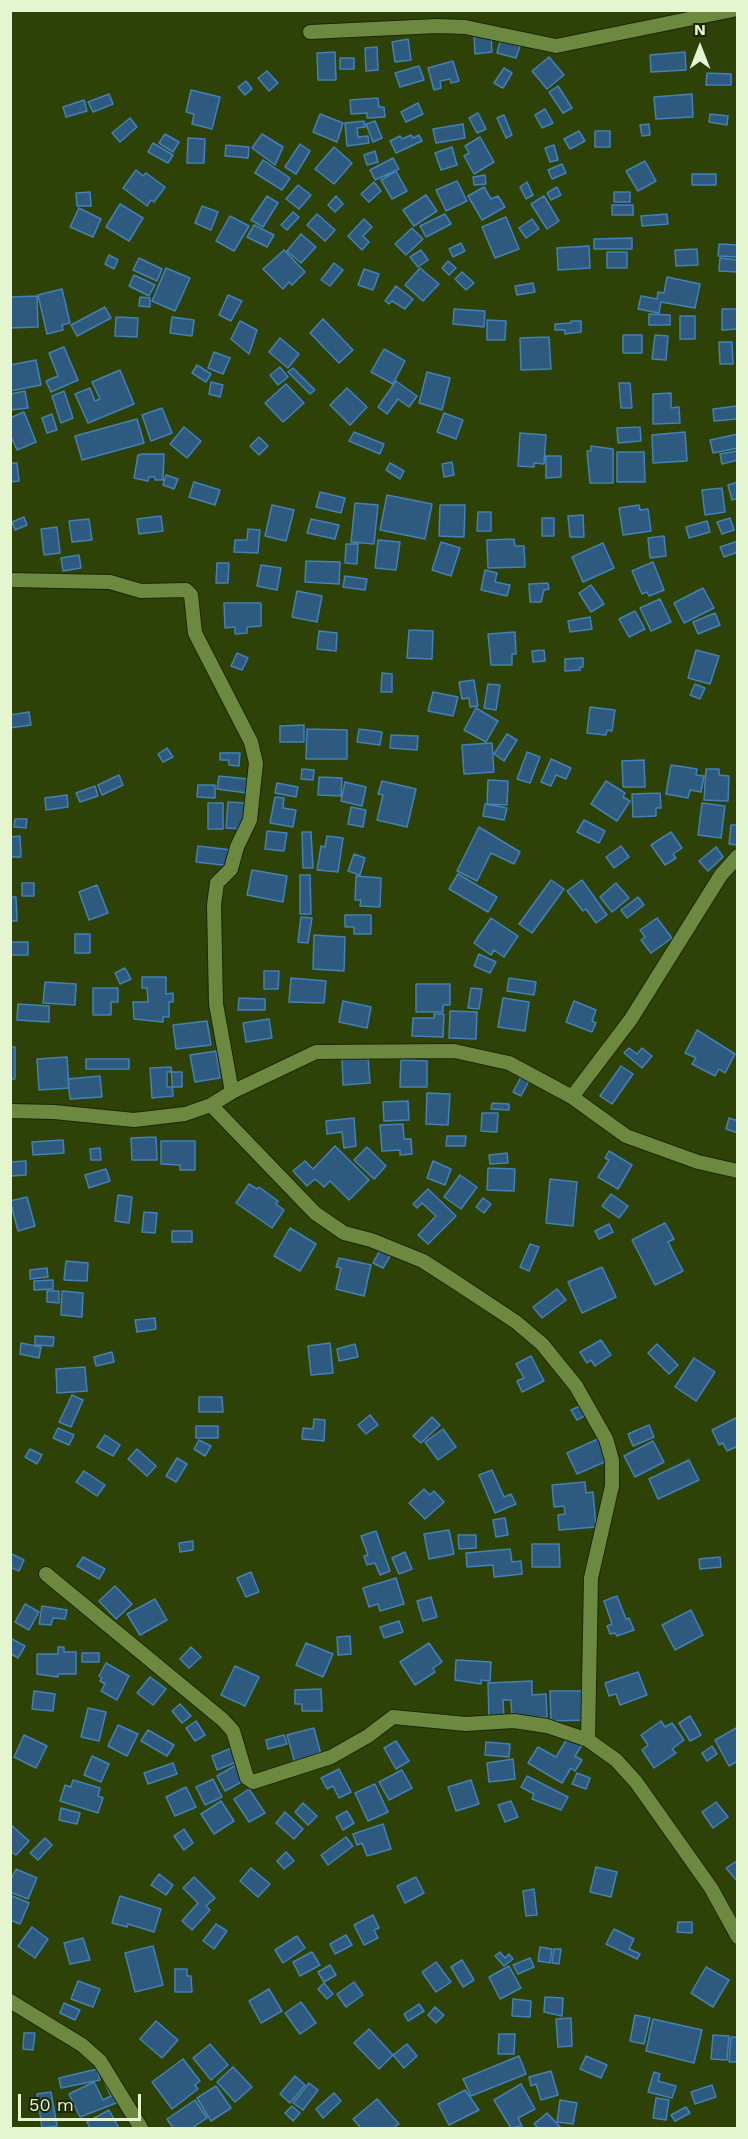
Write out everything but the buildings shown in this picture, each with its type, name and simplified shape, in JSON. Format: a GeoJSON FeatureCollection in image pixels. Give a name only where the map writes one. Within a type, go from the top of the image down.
{"type":"FeatureCollection","features":[{"type":"Feature","properties":{"kind":"street"},"geometry":{"type":"LineString","coordinates":[[310,32],[456,27],[556,46],[733,10]]}},
{"type":"Feature","properties":{"kind":"street"},"geometry":{"type":"LineString","coordinates":[[10,580],[110,582],[141,591],[186,590],[191,595],[195,633],[251,742],[256,763],[250,820],[237,847],[231,869],[218,883],[214,905],[216,1004],[232,1092]]}},
{"type":"Feature","properties":{"kind":"street"},"geometry":{"type":"LineString","coordinates":[[572,1097],[631,1019],[721,875],[738,856]]}},
{"type":"Feature","properties":{"kind":"street"},"geometry":{"type":"LineString","coordinates":[[10,1111],[54,1112],[134,1120],[185,1114],[211,1105],[232,1092],[316,1052],[454,1051],[509,1063],[572,1097],[626,1136],[698,1162],[738,1171]]}},
{"type":"Feature","properties":{"kind":"street"},"geometry":{"type":"LineString","coordinates":[[211,1105],[315,1214],[344,1233],[371,1240],[423,1261],[516,1322],[542,1344],[562,1369],[599,1425],[612,1461],[612,1486],[591,1578],[588,1740]]}},
{"type":"Feature","properties":{"kind":"street"},"geometry":{"type":"LineString","coordinates":[[46,1574],[224,1720],[233,1731],[247,1778],[253,1782],[331,1757],[368,1736],[393,1717],[466,1724],[514,1721],[547,1726],[588,1740],[616,1760],[636,1782],[711,1888],[738,1936]]}},
{"type":"Feature","properties":{"kind":"street"},"geometry":{"type":"LineString","coordinates":[[10,2001],[82,2045],[100,2061],[141,2128]]}}]}
